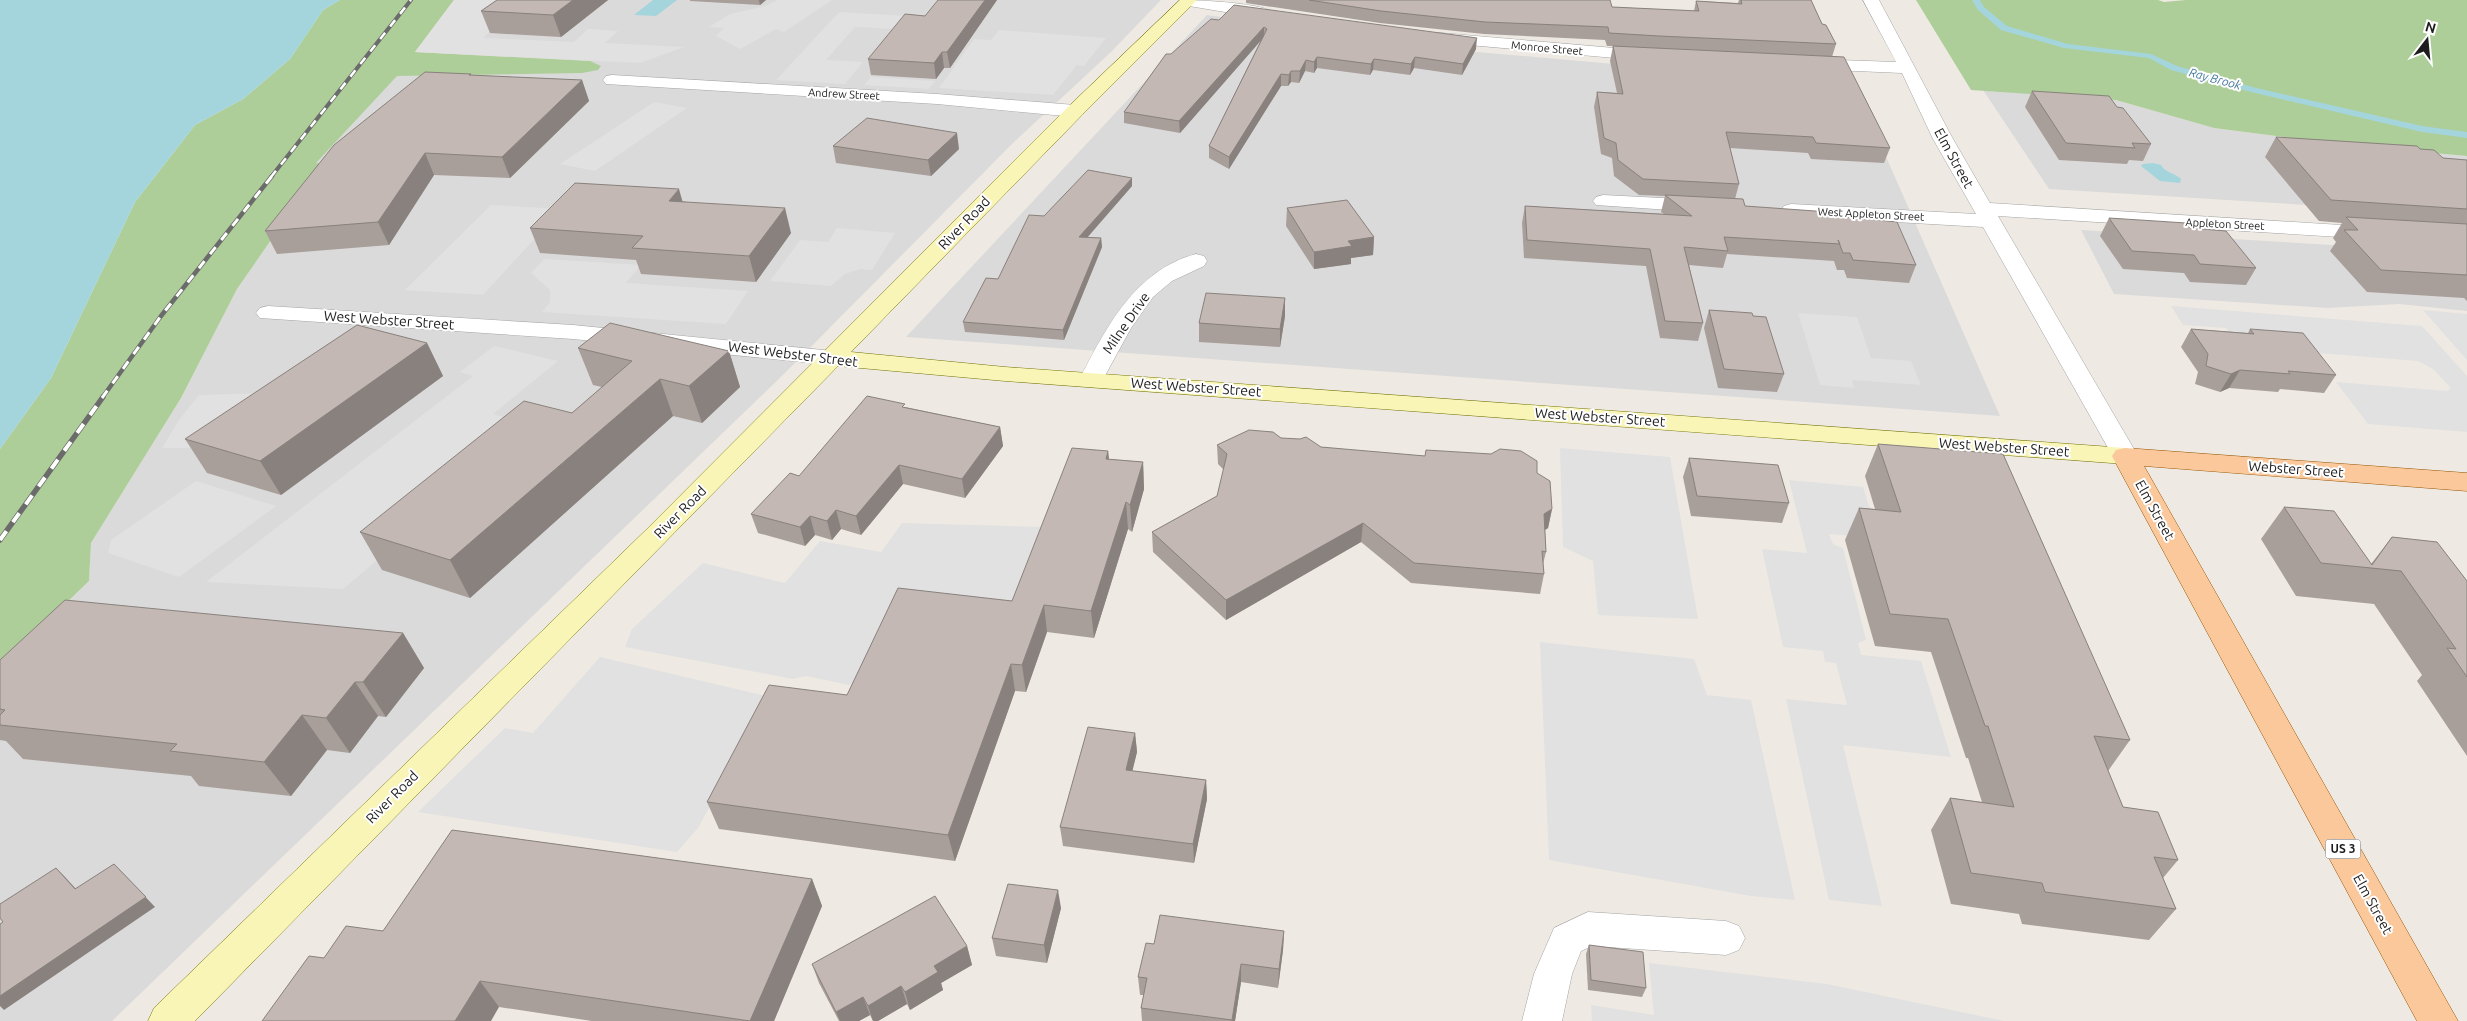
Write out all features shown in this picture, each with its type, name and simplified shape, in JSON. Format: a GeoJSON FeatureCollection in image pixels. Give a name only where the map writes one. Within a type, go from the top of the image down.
{"type":"FeatureCollection","features":[{"type":"Feature","properties":{"kind":"main road","name":"Webster Street"},"geometry":{"type":"LineString","coordinates":[[2125,456],[2467,482]]}},
{"type":"Feature","properties":{"kind":"main road","name":"Elm Street"},"geometry":{"type":"LineString","coordinates":[[2125,456],[2438,1021]]}},
{"type":"Feature","properties":{"kind":"street"},"geometry":{"type":"LineString","coordinates":[[1189,0],[1280,16]]}},
{"type":"Feature","properties":{"kind":"street","name":"River Road"},"geometry":{"type":"LineString","coordinates":[[168,1021],[833,358],[1075,111],[1189,0]]}},
{"type":"Feature","properties":{"kind":"street","name":"Elm Street"},"geometry":{"type":"LineString","coordinates":[[1871,0],[1908,68],[1943,139],[2125,456]]}},
{"type":"Feature","properties":{"kind":"street","name":"Monroe Street"},"geometry":{"type":"LineString","coordinates":[[1428,37],[1571,51],[1670,57]]}},
{"type":"Feature","properties":{"kind":"street"},"geometry":{"type":"LineString","coordinates":[[1798,63],[1908,68]]}},
{"type":"Feature","properties":{"kind":"street","name":"Andrew Street"},"geometry":{"type":"LineString","coordinates":[[612,80],[937,99],[1075,111]]}},
{"type":"Feature","properties":{"kind":"street"},"geometry":{"type":"LineString","coordinates":[[1603,201],[1719,207]]}},
{"type":"Feature","properties":{"kind":"street","name":"West Appleton Street"},"geometry":{"type":"LineString","coordinates":[[1768,209],[1986,215]]}},
{"type":"Feature","properties":{"kind":"street","name":"Appleton Street"},"geometry":{"type":"LineString","coordinates":[[1986,215],[2388,233]]}},
{"type":"Feature","properties":{"kind":"street","name":"Milne Drive"},"geometry":{"type":"LineString","coordinates":[[1091,380],[1107,349],[1138,304],[1155,284],[1175,270],[1196,262]]}},
{"type":"Feature","properties":{"kind":"street","name":"West Webster Street"},"geometry":{"type":"LineString","coordinates":[[268,313],[582,333],[877,363],[2125,456]]}},
{"type":"Feature","properties":{"kind":"street"},"geometry":{"type":"LineString","coordinates":[[1542,1021],[1553,974],[1567,940],[1588,929],[1726,938]]}},
{"type":"Feature","properties":{"kind":"shaded area"},"geometry":{"type":"Polygon","coordinates":[[[454,0],[1161,0],[1111,52],[1011,145],[783,375],[112,1021],[0,1021],[0,667],[89,581],[91,543],[181,398],[237,289],[296,204],[338,164],[315,163],[397,75],[590,61],[415,52],[454,0]]]}},
{"type":"Feature","properties":{"kind":"shaded area"},"geometry":{"type":"Polygon","coordinates":[[[454,0],[521,0],[483,38],[574,42],[588,29],[618,31],[605,43],[684,47],[640,63],[415,52],[454,0]]]}},
{"type":"Feature","properties":{"kind":"shaded area"},"geometry":{"type":"Polygon","coordinates":[[[778,0],[832,0],[784,32],[776,29],[740,49],[716,36],[724,28],[709,27],[730,14],[765,6],[778,0]]]}},
{"type":"Feature","properties":{"kind":"shaded area"},"geometry":{"type":"Polygon","coordinates":[[[839,12],[908,16],[897,29],[855,27],[826,60],[863,62],[845,84],[776,80],[839,12]]]}},
{"type":"Feature","properties":{"kind":"shaded area"},"geometry":{"type":"Polygon","coordinates":[[[1207,15],[1477,52],[1615,64],[1851,77],[2000,416],[906,337],[1207,15]]]}},
{"type":"Feature","properties":{"kind":"shaded area"},"geometry":{"type":"Polygon","coordinates":[[[999,30],[1106,38],[1084,66],[1077,65],[1053,95],[939,88],[974,39],[991,40],[999,30]]]}},
{"type":"Feature","properties":{"kind":"shaded area"},"geometry":{"type":"Polygon","coordinates":[[[871,77],[935,81],[929,89],[864,85],[871,77]]]}},
{"type":"Feature","properties":{"kind":"shaded area"},"geometry":{"type":"Polygon","coordinates":[[[1983,90],[2116,100],[2214,128],[2354,146],[2467,156],[2467,215],[2049,189],[1983,90]]]}},
{"type":"Feature","properties":{"kind":"shaded area"},"geometry":{"type":"Polygon","coordinates":[[[654,102],[687,108],[595,171],[560,164],[654,102]]]}},
{"type":"Feature","properties":{"kind":"shaded area"},"geometry":{"type":"Polygon","coordinates":[[[491,205],[562,209],[483,295],[405,290],[491,205]]]}},
{"type":"Feature","properties":{"kind":"shaded area"},"geometry":{"type":"Polygon","coordinates":[[[837,228],[895,233],[872,270],[860,269],[845,274],[831,286],[770,281],[800,240],[828,242],[837,228]]]}},
{"type":"Feature","properties":{"kind":"shaded area"},"geometry":{"type":"Polygon","coordinates":[[[2081,230],[2467,253],[2467,311],[2399,304],[2328,308],[2114,294],[2081,230]]]}},
{"type":"Feature","properties":{"kind":"shaded area"},"geometry":{"type":"Polygon","coordinates":[[[544,259],[641,265],[626,283],[748,291],[726,324],[542,312],[550,302],[550,290],[531,273],[544,259]]]}},
{"type":"Feature","properties":{"kind":"shaded area"},"geometry":{"type":"Polygon","coordinates":[[[2171,306],[2422,326],[2467,376],[2467,432],[2368,424],[2336,382],[2447,391],[2451,388],[2433,369],[2418,361],[2240,347],[2226,328],[2183,325],[2171,306]]]}},
{"type":"Feature","properties":{"kind":"shaded area"},"geometry":{"type":"Polygon","coordinates":[[[2423,310],[2467,314],[2467,360],[2423,310]]]}},
{"type":"Feature","properties":{"kind":"shaded area"},"geometry":{"type":"Polygon","coordinates":[[[1798,313],[1857,317],[1871,358],[1911,361],[1921,385],[1852,380],[1854,388],[1820,385],[1798,313]]]}},
{"type":"Feature","properties":{"kind":"shaded area"},"geometry":{"type":"Polygon","coordinates":[[[494,346],[558,361],[493,414],[536,426],[343,589],[206,582],[473,376],[460,372],[494,346]]]}},
{"type":"Feature","properties":{"kind":"shaded area"},"geometry":{"type":"Polygon","coordinates":[[[267,393],[204,448],[162,448],[179,420],[199,395],[267,393]]]}},
{"type":"Feature","properties":{"kind":"shaded area"},"geometry":{"type":"Polygon","coordinates":[[[1560,448],[1670,457],[1698,619],[1598,615],[1593,561],[1563,547],[1560,448]]]}},
{"type":"Feature","properties":{"kind":"shaded area"},"geometry":{"type":"Polygon","coordinates":[[[1789,480],[1863,487],[1879,538],[1829,534],[1833,544],[1843,548],[1866,640],[1858,643],[1861,655],[1921,661],[1951,757],[1843,745],[1882,906],[1829,900],[1786,699],[1847,705],[1836,663],[1825,662],[1823,651],[1783,647],[1762,549],[1807,553],[1789,480]]]}},
{"type":"Feature","properties":{"kind":"shaded area"},"geometry":{"type":"Polygon","coordinates":[[[196,481],[276,506],[179,577],[108,553],[111,540],[196,481]]]}},
{"type":"Feature","properties":{"kind":"shaded area"},"geometry":{"type":"Polygon","coordinates":[[[902,523],[1043,527],[1008,619],[868,674],[849,685],[806,676],[793,679],[625,647],[632,629],[703,563],[785,583],[820,541],[881,552],[902,523]]]}},
{"type":"Feature","properties":{"kind":"shaded area"},"geometry":{"type":"Polygon","coordinates":[[[1540,642],[1694,659],[1707,695],[1751,700],[1795,900],[1751,896],[1549,860],[1540,642]]]}},
{"type":"Feature","properties":{"kind":"shaded area"},"geometry":{"type":"Polygon","coordinates":[[[600,657],[770,697],[698,828],[677,852],[418,812],[505,728],[533,733],[600,657]]]}},
{"type":"Feature","properties":{"kind":"shaded area"},"geometry":{"type":"Polygon","coordinates":[[[1649,963],[1827,984],[2004,1021],[1592,1021],[1591,1005],[1654,1015],[1649,963]]]}},
{"type":"Feature","properties":{"kind":"green space"},"geometry":{"type":"Polygon","coordinates":[[[340,0],[454,0],[415,52],[590,61],[601,66],[598,70],[582,73],[397,76],[316,163],[339,164],[296,204],[237,289],[181,398],[91,543],[89,581],[0,667],[0,449],[51,378],[135,202],[195,125],[243,99],[290,59],[323,10],[340,0]]]}},
{"type":"Feature","properties":{"kind":"green space"},"geometry":{"type":"Polygon","coordinates":[[[1916,0],[2158,0],[2164,2],[2186,0],[2467,0],[2467,156],[2354,146],[2214,128],[2116,100],[1971,90],[1916,0]]]}},
{"type":"Feature","properties":{"kind":"water"},"geometry":{"type":"Polygon","coordinates":[[[0,0],[340,0],[323,10],[290,59],[243,99],[195,125],[135,202],[51,378],[0,449],[0,0]]]}},
{"type":"Feature","properties":{"kind":"water"},"geometry":{"type":"Polygon","coordinates":[[[653,0],[677,0],[656,16],[634,15],[653,0]]]}},
{"type":"Feature","properties":{"kind":"water"},"geometry":{"type":"Polygon","coordinates":[[[2153,163],[2161,165],[2179,177],[2181,179],[2180,183],[2160,181],[2141,166],[2153,163]]]}},
{"type":"Feature","properties":{"kind":"building"},"geometry":{"type":"Polygon","coordinates":[[[497,0],[573,0],[553,15],[481,11],[497,0]]]}},
{"type":"Feature","properties":{"kind":"building"},"geometry":{"type":"Polygon","coordinates":[[[938,0],[985,0],[947,52],[942,52],[934,63],[868,59],[905,14],[925,16],[938,0]]]}},
{"type":"Feature","properties":{"kind":"building"},"geometry":{"type":"Polygon","coordinates":[[[1309,0],[1610,0],[1612,7],[1699,11],[1696,1],[1742,4],[1741,0],[1811,0],[1822,24],[1826,25],[1836,44],[1609,33],[1608,27],[1485,22],[1381,11],[1309,0]]]}},
{"type":"Feature","properties":{"kind":"building"},"geometry":{"type":"Polygon","coordinates":[[[1234,5],[1477,38],[1463,64],[1415,57],[1411,64],[1374,59],[1371,64],[1317,57],[1314,62],[1306,60],[1300,71],[1291,71],[1289,75],[1281,74],[1229,157],[1209,146],[1267,29],[1264,27],[1179,121],[1124,112],[1166,54],[1171,54],[1211,19],[1219,20],[1234,5]]]}},
{"type":"Feature","properties":{"kind":"building"},"geometry":{"type":"Polygon","coordinates":[[[1613,46],[1844,57],[1890,148],[1816,143],[1813,137],[1726,132],[1739,184],[1643,179],[1618,160],[1616,143],[1604,138],[1597,92],[1623,94],[1613,46]]]}},
{"type":"Feature","properties":{"kind":"building"},"geometry":{"type":"Polygon","coordinates":[[[425,72],[582,80],[502,157],[425,153],[378,222],[265,231],[334,145],[425,72]]]}},
{"type":"Feature","properties":{"kind":"building"},"geometry":{"type":"Polygon","coordinates":[[[2032,91],[2109,96],[2117,107],[2123,108],[2151,144],[2132,143],[2135,148],[2066,143],[2032,91]]]}},
{"type":"Feature","properties":{"kind":"building"},"geometry":{"type":"Polygon","coordinates":[[[867,118],[957,133],[928,160],[833,146],[867,118]]]}},
{"type":"Feature","properties":{"kind":"building"},"geometry":{"type":"Polygon","coordinates":[[[2276,137],[2417,146],[2420,149],[2434,150],[2443,158],[2467,160],[2467,209],[2331,200],[2276,137]]]}},
{"type":"Feature","properties":{"kind":"building"},"geometry":{"type":"Polygon","coordinates":[[[1088,170],[1132,178],[1079,237],[1101,238],[1063,330],[963,322],[986,278],[998,279],[1029,215],[1044,216],[1088,170]]]}},
{"type":"Feature","properties":{"kind":"building"},"geometry":{"type":"Polygon","coordinates":[[[575,183],[679,189],[669,201],[785,208],[749,256],[632,248],[643,236],[530,228],[575,183]]]}},
{"type":"Feature","properties":{"kind":"building"},"geometry":{"type":"Polygon","coordinates":[[[1665,195],[1743,199],[1745,206],[1829,212],[1830,215],[1897,222],[1916,265],[1853,260],[1850,253],[1843,253],[1840,244],[1724,237],[1728,251],[1684,247],[1703,323],[1665,321],[1650,249],[1527,240],[1525,206],[1692,216],[1665,195]]]}},
{"type":"Feature","properties":{"kind":"building"},"geometry":{"type":"Polygon","coordinates":[[[1347,200],[1374,237],[1348,241],[1352,246],[1314,252],[1287,208],[1347,200]]]}},
{"type":"Feature","properties":{"kind":"building"},"geometry":{"type":"Polygon","coordinates":[[[2346,217],[2467,224],[2467,275],[2381,270],[2344,230],[2358,230],[2346,217]]]}},
{"type":"Feature","properties":{"kind":"building"},"geometry":{"type":"Polygon","coordinates":[[[2109,218],[2186,223],[2190,228],[2226,231],[2256,268],[2200,264],[2194,255],[2132,251],[2109,218]]]}},
{"type":"Feature","properties":{"kind":"building"},"geometry":{"type":"Polygon","coordinates":[[[1206,293],[1285,298],[1280,329],[1199,323],[1206,293]]]}},
{"type":"Feature","properties":{"kind":"building"},"geometry":{"type":"Polygon","coordinates":[[[1709,310],[1752,313],[1753,316],[1766,317],[1784,374],[1724,369],[1709,310]]]}},
{"type":"Feature","properties":{"kind":"building"},"geometry":{"type":"Polygon","coordinates":[[[610,323],[729,351],[689,386],[660,379],[450,560],[360,532],[524,401],[572,413],[632,361],[578,348],[610,323]]]}},
{"type":"Feature","properties":{"kind":"building"},"geometry":{"type":"Polygon","coordinates":[[[357,325],[427,343],[260,461],[185,439],[357,325]]]}},
{"type":"Feature","properties":{"kind":"building"},"geometry":{"type":"Polygon","coordinates":[[[2191,329],[2254,334],[2250,329],[2303,333],[2336,375],[2240,370],[2231,374],[2206,366],[2208,354],[2191,329]]]}},
{"type":"Feature","properties":{"kind":"building"},"geometry":{"type":"Polygon","coordinates":[[[867,396],[905,404],[902,407],[1000,427],[962,479],[899,465],[856,516],[836,510],[827,521],[810,516],[800,527],[751,514],[790,473],[799,476],[867,396]]]}},
{"type":"Feature","properties":{"kind":"building"},"geometry":{"type":"Polygon","coordinates":[[[1249,430],[1273,432],[1281,438],[1300,439],[1306,437],[1321,447],[1425,456],[1426,450],[1491,454],[1500,449],[1521,451],[1537,461],[1537,473],[1550,481],[1552,509],[1544,514],[1546,552],[1542,551],[1544,574],[1414,563],[1363,523],[1226,600],[1152,532],[1217,496],[1227,454],[1217,445],[1249,430]]]}},
{"type":"Feature","properties":{"kind":"building"},"geometry":{"type":"Polygon","coordinates":[[[1878,444],[2003,454],[2130,740],[2094,736],[2123,807],[2158,812],[2178,860],[2154,857],[2176,909],[2045,892],[2042,883],[1971,873],[1950,798],[2014,807],[1988,726],[1985,726],[1948,619],[1890,614],[1859,508],[1901,512],[1878,444]]]}},
{"type":"Feature","properties":{"kind":"building"},"geometry":{"type":"Polygon","coordinates":[[[1072,448],[1108,451],[1106,459],[1143,462],[1130,505],[1126,502],[1091,611],[1044,605],[1022,665],[1011,664],[948,835],[707,802],[769,685],[847,695],[898,588],[1012,601],[1072,448]]]}},
{"type":"Feature","properties":{"kind":"building"},"geometry":{"type":"Polygon","coordinates":[[[1689,458],[1778,465],[1789,503],[1697,496],[1689,458]]]}},
{"type":"Feature","properties":{"kind":"building"},"geometry":{"type":"Polygon","coordinates":[[[2284,507],[2334,511],[2372,565],[2392,537],[2437,542],[2467,581],[2467,677],[2447,648],[2456,649],[2401,571],[2321,563],[2284,507]]]}},
{"type":"Feature","properties":{"kind":"building"},"geometry":{"type":"Polygon","coordinates":[[[65,600],[403,633],[363,682],[355,682],[326,718],[302,715],[264,762],[170,751],[177,744],[0,725],[0,715],[5,710],[0,709],[0,660],[65,600]]]}},
{"type":"Feature","properties":{"kind":"building"},"geometry":{"type":"Polygon","coordinates":[[[1088,727],[1135,733],[1126,770],[1206,780],[1193,844],[1060,827],[1088,727]]]}},
{"type":"Feature","properties":{"kind":"building"},"geometry":{"type":"Polygon","coordinates":[[[452,830],[812,879],[750,1021],[480,981],[455,1021],[262,1021],[309,956],[324,958],[346,926],[383,931],[452,830]]]}},
{"type":"Feature","properties":{"kind":"building"},"geometry":{"type":"Polygon","coordinates":[[[114,864],[146,897],[0,996],[0,924],[3,922],[0,918],[0,904],[56,868],[75,889],[114,864]]]}},
{"type":"Feature","properties":{"kind":"building"},"geometry":{"type":"Polygon","coordinates":[[[1008,884],[1058,890],[1044,945],[992,938],[1008,884]]]}},
{"type":"Feature","properties":{"kind":"building"},"geometry":{"type":"Polygon","coordinates":[[[935,896],[967,946],[934,966],[938,972],[905,992],[901,986],[868,1006],[863,997],[836,1012],[812,964],[935,896]]]}},
{"type":"Feature","properties":{"kind":"building"},"geometry":{"type":"Polygon","coordinates":[[[1160,915],[1284,931],[1279,969],[1241,964],[1232,1020],[1141,1008],[1147,978],[1138,977],[1146,943],[1154,944],[1160,915]]]}},
{"type":"Feature","properties":{"kind":"building"},"geometry":{"type":"Polygon","coordinates":[[[1589,945],[1643,952],[1646,988],[1591,980],[1589,945]]]}},
{"type":"Feature","properties":{"kind":"waterway","name":"Ray Brook"},"geometry":{"type":"LineString","coordinates":[[1976,0],[1981,8],[2004,28],[2067,46],[2151,56],[2174,68],[2254,90],[2422,129],[2467,135]]}},
{"type":"Feature","properties":{"kind":"railway"},"geometry":{"type":"LineString","coordinates":[[271,177],[411,0]]}},
{"type":"Feature","properties":{"kind":"railway"},"geometry":{"type":"LineString","coordinates":[[102,398],[161,316],[272,176]]}},
{"type":"Feature","properties":{"kind":"railway"},"geometry":{"type":"LineString","coordinates":[[0,540],[103,397]]}}]}
